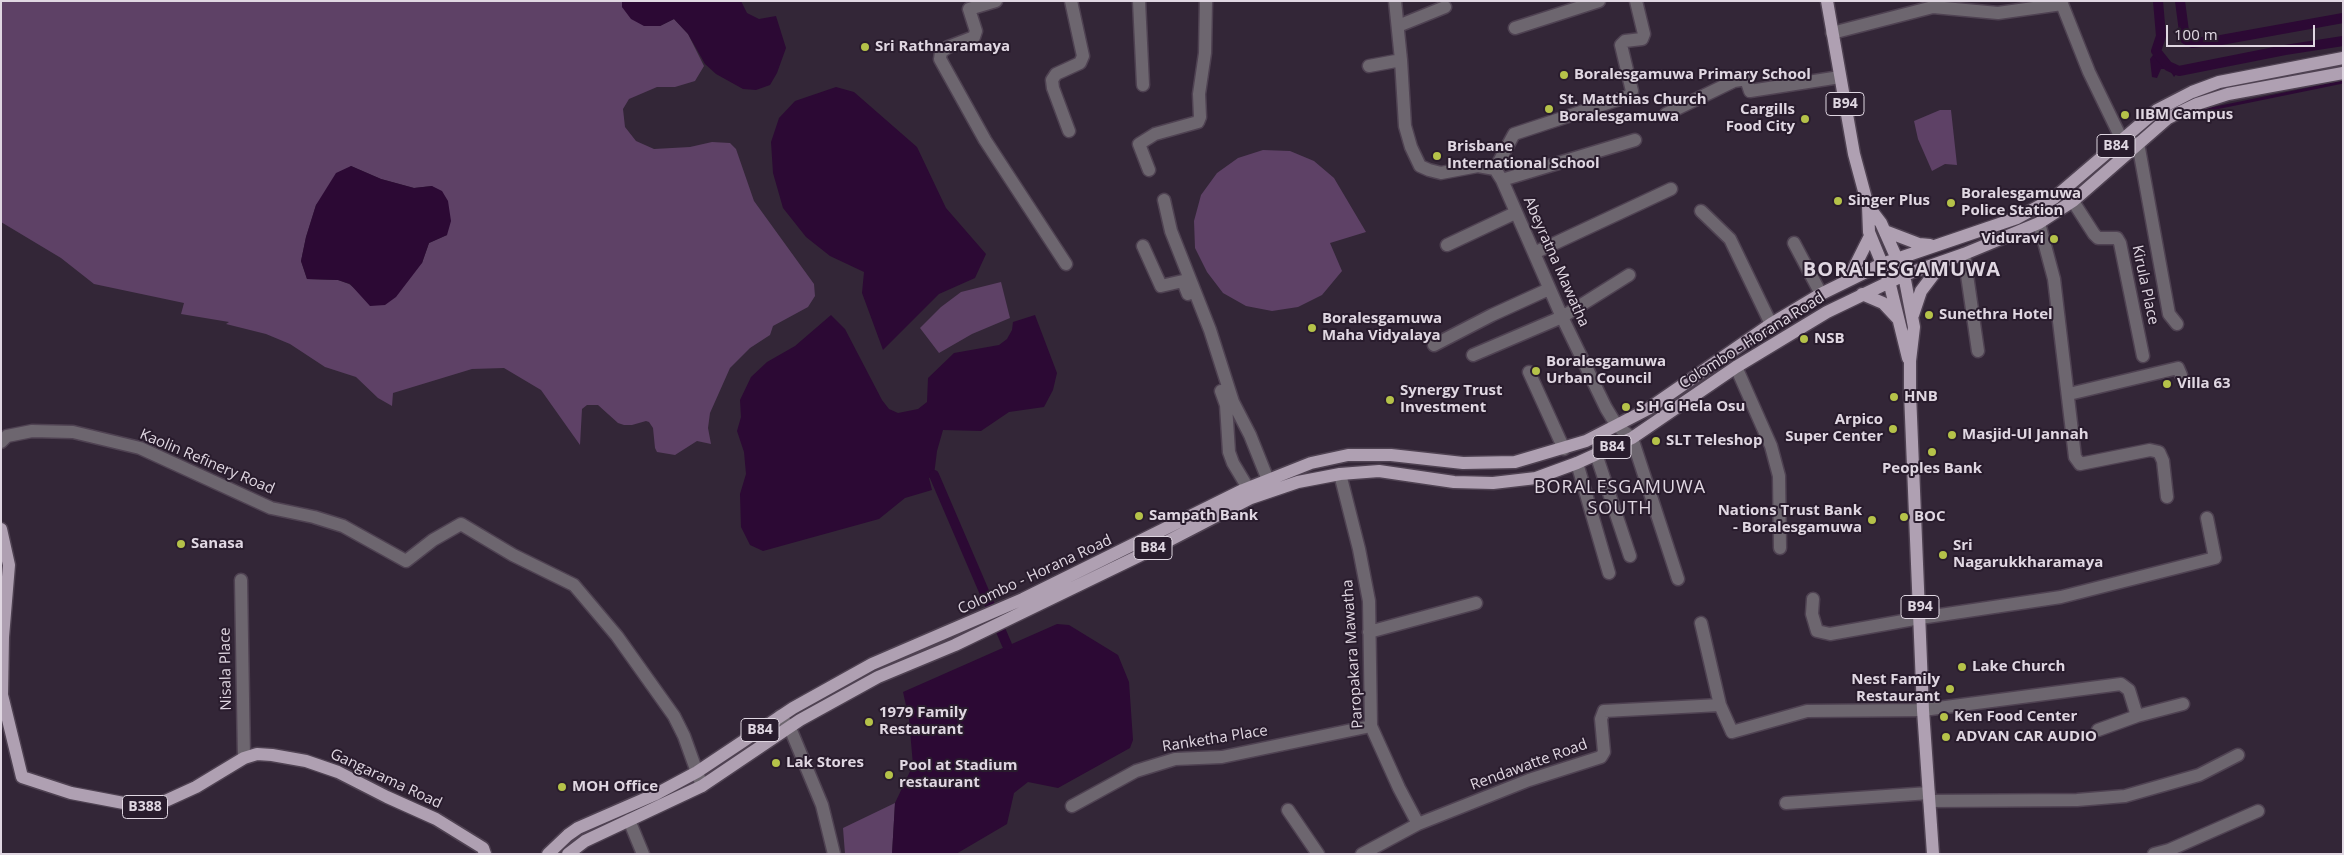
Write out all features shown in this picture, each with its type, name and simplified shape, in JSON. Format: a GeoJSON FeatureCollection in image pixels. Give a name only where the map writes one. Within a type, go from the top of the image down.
{"type":"FeatureCollection","features":[{"type":"Feature","properties":{"kind":"main road","name":"B94"},"geometry":{"type":"LineString","coordinates":[[1827,1],[1854,154],[1868,206],[1870,236],[1889,281],[1910,361]]}},
{"type":"Feature","properties":{"kind":"main road","name":"B84"},"geometry":{"type":"LineString","coordinates":[[1882,264],[2017,218],[2065,190],[2157,110],[2192,92],[2219,82],[2343,58]]}},
{"type":"Feature","properties":{"kind":"main road","name":"B84"},"geometry":{"type":"LineString","coordinates":[[1889,281],[1964,254],[2039,223],[2073,201],[2168,118],[2197,104],[2228,94],[2343,73]]}},
{"type":"Feature","properties":{"kind":"main road","name":"B94"},"geometry":{"type":"LineString","coordinates":[[1868,206],[1885,231],[1897,258],[1904,275],[1913,315],[1914,327],[1910,361],[1923,710],[1933,854]]}},
{"type":"Feature","properties":{"kind":"main road"},"geometry":{"type":"LineString","coordinates":[[1885,231],[1920,244],[1937,244]]}},
{"type":"Feature","properties":{"kind":"main road"},"geometry":{"type":"LineString","coordinates":[[1848,280],[1870,236]]}},
{"type":"Feature","properties":{"kind":"main road"},"geometry":{"type":"LineString","coordinates":[[1913,315],[1921,291],[1943,262]]}},
{"type":"Feature","properties":{"kind":"main road","name":"Colombo - Horana Road"},"geometry":{"type":"LineString","coordinates":[[1008,612],[1248,488],[1311,462],[1348,455],[1391,456],[1463,463],[1515,462],[1586,441],[1648,409],[1771,324],[1822,294],[1882,264]]}},
{"type":"Feature","properties":{"kind":"main road","name":"Colombo - Horana Road"},"geometry":{"type":"LineString","coordinates":[[548,854],[578,828],[656,794],[697,772],[780,716],[872,664],[982,624],[1145,553],[1251,498],[1298,482],[1340,474],[1379,471],[1454,482],[1493,483],[1536,478],[1576,463],[1632,438],[1736,367],[1827,312],[1889,281]]}},
{"type":"Feature","properties":{"kind":"main road"},"geometry":{"type":"LineString","coordinates":[[1862,294],[1883,303],[1893,312],[1898,320]]}},
{"type":"Feature","properties":{"kind":"main road","name":"Gangarama Road"},"geometry":{"type":"LineString","coordinates":[[1,529],[9,565],[3,636],[2,695],[22,777],[71,793],[150,808],[196,787],[244,758],[257,754],[272,755],[306,761],[338,772],[436,819],[483,848],[485,854]]}},
{"type":"Feature","properties":{"kind":"main road","name":"Colombo - Horana Road"},"geometry":{"type":"LineString","coordinates":[[568,854],[585,841],[661,807],[702,786],[800,720],[878,677],[955,645],[982,624]]}},
{"type":"Feature","properties":{"kind":"street"},"geometry":{"type":"LineString","coordinates":[[996,1],[968,9],[976,31],[974,37],[948,47],[941,52],[940,60],[985,140],[1066,264]]}},
{"type":"Feature","properties":{"kind":"street"},"geometry":{"type":"LineString","coordinates":[[1069,131],[1053,88],[1052,80],[1056,74],[1080,63],[1083,56],[1071,1]]}},
{"type":"Feature","properties":{"kind":"street"},"geometry":{"type":"LineString","coordinates":[[1140,1],[1143,85]]}},
{"type":"Feature","properties":{"kind":"street"},"geometry":{"type":"LineString","coordinates":[[1149,170],[1140,144],[1155,134],[1198,122],[1200,117],[1198,94],[1205,53],[1206,1]]}},
{"type":"Feature","properties":{"kind":"street"},"geometry":{"type":"LineString","coordinates":[[1395,1],[1402,60],[1405,126],[1411,147],[1420,166],[1441,173],[1478,166],[1495,169],[1514,134],[1629,96],[1632,91],[1621,45],[1625,41],[1642,39],[1644,34],[1636,1]]}},
{"type":"Feature","properties":{"kind":"street"},"geometry":{"type":"LineString","coordinates":[[1515,28],[1599,1]]}},
{"type":"Feature","properties":{"kind":"street"},"geometry":{"type":"LineString","coordinates":[[1832,33],[1933,7],[1998,13],[2062,4],[2088,72],[2122,140]]}},
{"type":"Feature","properties":{"kind":"street"},"geometry":{"type":"LineString","coordinates":[[1398,26],[1445,6]]}},
{"type":"Feature","properties":{"kind":"street"},"geometry":{"type":"LineString","coordinates":[[1369,66],[1402,60]]}},
{"type":"Feature","properties":{"kind":"street"},"geometry":{"type":"LineString","coordinates":[[1666,114],[1734,81],[1746,79],[1750,91],[1840,77]]}},
{"type":"Feature","properties":{"kind":"street"},"geometry":{"type":"LineString","coordinates":[[1502,180],[1636,140]]}},
{"type":"Feature","properties":{"kind":"street"},"geometry":{"type":"LineString","coordinates":[[2138,143],[2169,314],[2177,324]]}},
{"type":"Feature","properties":{"kind":"street","name":"Abeyratna Mawatha"},"geometry":{"type":"LineString","coordinates":[[1495,169],[1502,180],[1562,317],[1617,426]]}},
{"type":"Feature","properties":{"kind":"street"},"geometry":{"type":"LineString","coordinates":[[1534,253],[1671,189]]}},
{"type":"Feature","properties":{"kind":"street","name":"Kirula Place"},"geometry":{"type":"LineString","coordinates":[[2065,190],[2098,238],[2117,238],[2120,242],[2143,356]]}},
{"type":"Feature","properties":{"kind":"street"},"geometry":{"type":"LineString","coordinates":[[1164,200],[1172,231],[1210,330],[1233,402],[1250,435],[1268,480]]}},
{"type":"Feature","properties":{"kind":"street"},"geometry":{"type":"LineString","coordinates":[[1701,211],[1730,239],[1771,324]]}},
{"type":"Feature","properties":{"kind":"street"},"geometry":{"type":"LineString","coordinates":[[1447,245],[1515,213]]}},
{"type":"Feature","properties":{"kind":"street"},"geometry":{"type":"LineString","coordinates":[[2039,223],[2054,280],[2075,457],[2080,464],[2150,450],[2159,452],[2162,461],[2166,497]]}},
{"type":"Feature","properties":{"kind":"street"},"geometry":{"type":"LineString","coordinates":[[1794,243],[1822,294]]}},
{"type":"Feature","properties":{"kind":"street"},"geometry":{"type":"LineString","coordinates":[[1143,246],[1161,286],[1183,281],[1226,404],[1229,452],[1233,463],[1248,488]]}},
{"type":"Feature","properties":{"kind":"street"},"geometry":{"type":"LineString","coordinates":[[1964,254],[1978,351]]}},
{"type":"Feature","properties":{"kind":"street"},"geometry":{"type":"LineString","coordinates":[[1473,355],[1562,317],[1629,275]]}},
{"type":"Feature","properties":{"kind":"street"},"geometry":{"type":"LineString","coordinates":[[1434,346],[1492,315],[1549,289]]}},
{"type":"Feature","properties":{"kind":"street"},"geometry":{"type":"LineString","coordinates":[[1736,367],[1771,446],[1779,476],[1780,548]]}},
{"type":"Feature","properties":{"kind":"street"},"geometry":{"type":"LineString","coordinates":[[2069,394],[2178,368],[2181,375]]}},
{"type":"Feature","properties":{"kind":"street"},"geometry":{"type":"LineString","coordinates":[[1530,372],[1564,449]]}},
{"type":"Feature","properties":{"kind":"street"},"geometry":{"type":"LineString","coordinates":[[1617,426],[1632,438],[1678,579]]}},
{"type":"Feature","properties":{"kind":"street","name":"Kaolin Refinery Road"},"geometry":{"type":"LineString","coordinates":[[1,442],[7,436],[32,431],[73,432],[140,448],[271,508],[314,517],[343,526],[406,561],[434,540],[461,524],[513,556],[574,586],[617,636],[674,716],[684,736],[702,786]]}},
{"type":"Feature","properties":{"kind":"street"},"geometry":{"type":"LineString","coordinates":[[1596,454],[1630,556]]}},
{"type":"Feature","properties":{"kind":"street"},"geometry":{"type":"LineString","coordinates":[[1576,463],[1609,573]]}},
{"type":"Feature","properties":{"kind":"street","name":"Paropakara Mawatha"},"geometry":{"type":"LineString","coordinates":[[1340,474],[1359,549],[1369,601],[1372,726],[1399,788],[1418,824]]}},
{"type":"Feature","properties":{"kind":"street"},"geometry":{"type":"LineString","coordinates":[[1814,599],[1812,614],[1817,632],[1830,634],[1920,618],[2061,598],[2215,558],[2207,518]]}},
{"type":"Feature","properties":{"kind":"street","name":"Nisala Place"},"geometry":{"type":"LineString","coordinates":[[241,580],[244,758]]}},
{"type":"Feature","properties":{"kind":"street"},"geometry":{"type":"LineString","coordinates":[[1369,632],[1476,604]]}},
{"type":"Feature","properties":{"kind":"street"},"geometry":{"type":"LineString","coordinates":[[1701,623],[1720,705],[1732,732],[1807,711],[1923,710],[2121,684],[2129,690],[2137,716]]}},
{"type":"Feature","properties":{"kind":"street"},"geometry":{"type":"LineString","coordinates":[[2098,730],[2137,716],[2184,704]]}},
{"type":"Feature","properties":{"kind":"street","name":"Rendawatte Road"},"geometry":{"type":"LineString","coordinates":[[1362,854],[1418,824],[1530,780],[1601,757],[1604,752],[1600,719],[1604,711],[1720,705]]}},
{"type":"Feature","properties":{"kind":"street"},"geometry":{"type":"LineString","coordinates":[[780,716],[790,728],[822,805],[834,854]]}},
{"type":"Feature","properties":{"kind":"street","name":"Ranketha Place"},"geometry":{"type":"LineString","coordinates":[[1072,806],[1136,771],[1175,759],[1222,757],[1372,726]]}},
{"type":"Feature","properties":{"kind":"street"},"geometry":{"type":"LineString","coordinates":[[1786,803],[1929,797],[2076,800],[2124,796],[2199,775],[2238,755]]}},
{"type":"Feature","properties":{"kind":"street"},"geometry":{"type":"LineString","coordinates":[[1288,810],[1318,854]]}},
{"type":"Feature","properties":{"kind":"street"},"geometry":{"type":"LineString","coordinates":[[2154,854],[2169,850],[2258,811]]}},
{"type":"Feature","properties":{"kind":"street"},"geometry":{"type":"LineString","coordinates":[[629,820],[642,854]]}},
{"type":"Feature","properties":{"kind":"shaded area"},"geometry":{"type":"Polygon","coordinates":[[[1,1],[622,1],[622,7],[660,26],[674,19],[688,34],[704,66],[695,81],[675,87],[657,87],[629,99],[623,109],[625,127],[636,141],[654,149],[690,147],[712,142],[730,143],[736,149],[754,201],[814,284],[815,296],[808,307],[773,326],[770,335],[750,348],[730,368],[710,413],[708,428],[711,444],[697,441],[675,455],[657,452],[653,428],[649,422],[646,421],[632,425],[618,423],[598,405],[587,405],[582,409],[580,445],[541,390],[504,368],[472,369],[393,393],[392,406],[378,398],[356,377],[325,367],[290,344],[266,334],[226,324],[229,322],[181,314],[184,303],[94,284],[61,258],[1,222],[1,1]],[[351,166],[316,205],[301,261],[307,279],[338,280],[349,284],[357,290],[422,263],[429,243],[447,235],[432,186],[414,188],[381,179],[351,166]]]}},
{"type":"Feature","properties":{"kind":"shaded area"},"geometry":{"type":"Polygon","coordinates":[[[622,1],[741,1],[747,13],[759,19],[776,16],[786,48],[777,73],[770,85],[756,90],[743,89],[716,74],[705,64],[688,34],[674,19],[660,26],[644,26],[631,19],[622,7],[622,1]]]}},
{"type":"Feature","properties":{"kind":"shaded area"},"geometry":{"type":"Polygon","coordinates":[[[2156,51],[2179,71],[2174,77],[2169,69],[2161,69],[2157,78],[2152,77],[2150,59],[2156,51]]]}},
{"type":"Feature","properties":{"kind":"shaded area"},"geometry":{"type":"Polygon","coordinates":[[[836,87],[854,92],[917,147],[946,208],[986,254],[975,278],[939,294],[883,350],[862,293],[864,272],[830,256],[806,237],[783,208],[773,173],[771,142],[779,118],[795,101],[836,87]]]}},
{"type":"Feature","properties":{"kind":"shaded area"},"geometry":{"type":"Polygon","coordinates":[[[1940,110],[1951,110],[1957,165],[1945,164],[1932,171],[1918,139],[1914,121],[1940,110]]]}},
{"type":"Feature","properties":{"kind":"shaded area"},"geometry":{"type":"Polygon","coordinates":[[[1263,150],[1290,151],[1314,161],[1334,178],[1366,232],[1330,243],[1342,271],[1322,295],[1298,307],[1272,311],[1246,306],[1223,293],[1207,272],[1195,248],[1194,221],[1201,195],[1217,173],[1238,158],[1263,150]]]}},
{"type":"Feature","properties":{"kind":"shaded area"},"geometry":{"type":"Polygon","coordinates":[[[351,166],[381,179],[414,188],[432,186],[442,191],[448,201],[451,221],[447,235],[429,243],[422,263],[396,297],[385,305],[370,306],[350,284],[338,280],[307,279],[301,261],[316,205],[336,173],[351,166]]]}},
{"type":"Feature","properties":{"kind":"shaded area"},"geometry":{"type":"Polygon","coordinates":[[[1001,282],[1010,318],[972,334],[939,353],[920,328],[941,307],[961,292],[1001,282]]]}},
{"type":"Feature","properties":{"kind":"shaded area"},"geometry":{"type":"Polygon","coordinates":[[[831,315],[845,329],[882,400],[889,409],[898,413],[918,409],[927,402],[928,378],[954,353],[999,345],[1007,339],[1012,330],[1013,322],[1035,315],[1057,373],[1053,390],[1044,407],[1009,412],[981,431],[943,430],[937,451],[934,475],[929,478],[932,490],[905,498],[879,519],[763,551],[750,545],[741,527],[740,494],[746,474],[744,452],[737,431],[741,417],[740,400],[751,377],[767,362],[795,346],[831,315]]]}},
{"type":"Feature","properties":{"kind":"shaded area"},"geometry":{"type":"Polygon","coordinates":[[[1057,624],[1069,625],[1118,655],[1129,682],[1133,740],[1130,748],[1058,788],[1028,782],[1014,793],[1007,824],[956,854],[892,854],[895,803],[913,765],[909,719],[903,692],[1057,624]]]}},
{"type":"Feature","properties":{"kind":"shaded area"},"geometry":{"type":"Polygon","coordinates":[[[895,803],[892,854],[845,854],[843,828],[895,803]]]}},
{"type":"Feature","properties":{"kind":"waterway"},"geometry":{"type":"LineString","coordinates":[[2158,1],[2161,36],[2156,51],[2168,66],[2179,71],[2285,50],[2343,41]]}},
{"type":"Feature","properties":{"kind":"waterway"},"geometry":{"type":"LineString","coordinates":[[2180,1],[2185,39],[2192,43],[2221,40],[2343,18]]}},
{"type":"Feature","properties":{"kind":"waterway"},"geometry":{"type":"LineString","coordinates":[[2201,111],[2343,82]]}},
{"type":"Feature","properties":{"kind":"waterway"},"geometry":{"type":"LineString","coordinates":[[934,475],[1007,645]]}},
{"type":"Feature","properties":{"kind":"place","name":"Sri Rathnaramaya"},"geometry":{"type":"Point","coordinates":[865,47]}},
{"type":"Feature","properties":{"kind":"place","name":"Boralesgamuwa Primary School"},"geometry":{"type":"Point","coordinates":[1564,75]}},
{"type":"Feature","properties":{"kind":"place","name":"St. Matthias Church Boralesgamuwa"},"geometry":{"type":"Point","coordinates":[1549,109]}},
{"type":"Feature","properties":{"kind":"place","name":"IIBM Campus"},"geometry":{"type":"Point","coordinates":[2125,115]}},
{"type":"Feature","properties":{"kind":"place","name":"Cargills Food City"},"geometry":{"type":"Point","coordinates":[1805,119]}},
{"type":"Feature","properties":{"kind":"place","name":"Brisbane International School"},"geometry":{"type":"Point","coordinates":[1437,156]}},
{"type":"Feature","properties":{"kind":"place","name":"Singer Plus"},"geometry":{"type":"Point","coordinates":[1838,201]}},
{"type":"Feature","properties":{"kind":"place","name":"Boralesgamuwa Police Station"},"geometry":{"type":"Point","coordinates":[1951,203]}},
{"type":"Feature","properties":{"kind":"place","name":"Viduravi"},"geometry":{"type":"Point","coordinates":[2054,239]}},
{"type":"Feature","properties":{"kind":"place","name":"Sunethra Hotel"},"geometry":{"type":"Point","coordinates":[1929,315]}},
{"type":"Feature","properties":{"kind":"place","name":"Boralesgamuwa Maha Vidyalaya"},"geometry":{"type":"Point","coordinates":[1312,328]}},
{"type":"Feature","properties":{"kind":"place","name":"NSB"},"geometry":{"type":"Point","coordinates":[1804,339]}},
{"type":"Feature","properties":{"kind":"place","name":"Boralesgamuwa Urban Council"},"geometry":{"type":"Point","coordinates":[1536,371]}},
{"type":"Feature","properties":{"kind":"place","name":"Villa 63"},"geometry":{"type":"Point","coordinates":[2167,384]}},
{"type":"Feature","properties":{"kind":"place","name":"HNB"},"geometry":{"type":"Point","coordinates":[1894,397]}},
{"type":"Feature","properties":{"kind":"place","name":"Synergy Trust Investment"},"geometry":{"type":"Point","coordinates":[1390,400]}},
{"type":"Feature","properties":{"kind":"place","name":"S H G Hela Osu"},"geometry":{"type":"Point","coordinates":[1626,407]}},
{"type":"Feature","properties":{"kind":"place","name":"Arpico Super Center"},"geometry":{"type":"Point","coordinates":[1893,429]}},
{"type":"Feature","properties":{"kind":"place","name":"Masjid-Ul Jannah"},"geometry":{"type":"Point","coordinates":[1952,435]}},
{"type":"Feature","properties":{"kind":"place","name":"SLT Teleshop"},"geometry":{"type":"Point","coordinates":[1656,441]}},
{"type":"Feature","properties":{"kind":"place","name":"Peoples Bank"},"geometry":{"type":"Point","coordinates":[1932,452]}},
{"type":"Feature","properties":{"kind":"place","name":"Sampath Bank"},"geometry":{"type":"Point","coordinates":[1139,516]}},
{"type":"Feature","properties":{"kind":"place","name":"BOC"},"geometry":{"type":"Point","coordinates":[1904,517]}},
{"type":"Feature","properties":{"kind":"place","name":"Nations Trust Bank - Boralesgamuwa"},"geometry":{"type":"Point","coordinates":[1872,520]}},
{"type":"Feature","properties":{"kind":"place","name":"Sanasa"},"geometry":{"type":"Point","coordinates":[181,544]}},
{"type":"Feature","properties":{"kind":"place","name":"Sri Nagarukkharamaya"},"geometry":{"type":"Point","coordinates":[1943,555]}},
{"type":"Feature","properties":{"kind":"place","name":"Lake Church"},"geometry":{"type":"Point","coordinates":[1962,667]}},
{"type":"Feature","properties":{"kind":"place","name":"Nest Family Restaurant"},"geometry":{"type":"Point","coordinates":[1950,689]}},
{"type":"Feature","properties":{"kind":"place","name":"Ken Food Center"},"geometry":{"type":"Point","coordinates":[1944,717]}},
{"type":"Feature","properties":{"kind":"place","name":"1979 Family Restaurant"},"geometry":{"type":"Point","coordinates":[869,722]}},
{"type":"Feature","properties":{"kind":"place","name":"ADVAN CAR AUDIO"},"geometry":{"type":"Point","coordinates":[1946,737]}},
{"type":"Feature","properties":{"kind":"place","name":"Lak Stores"},"geometry":{"type":"Point","coordinates":[776,763]}},
{"type":"Feature","properties":{"kind":"place","name":"Pool at Stadium restaurant"},"geometry":{"type":"Point","coordinates":[889,775]}},
{"type":"Feature","properties":{"kind":"place","name":"MOH Office"},"geometry":{"type":"Point","coordinates":[562,787]}},
{"type":"Feature","properties":{"kind":"district","name":"BORALESGAMUWA"},"geometry":{"type":"Point","coordinates":[1902,270]}},
{"type":"Feature","properties":{"kind":"district","name":"BORALESGAMUWA SOUTH"},"geometry":{"type":"Point","coordinates":[1620,498]}}]}
